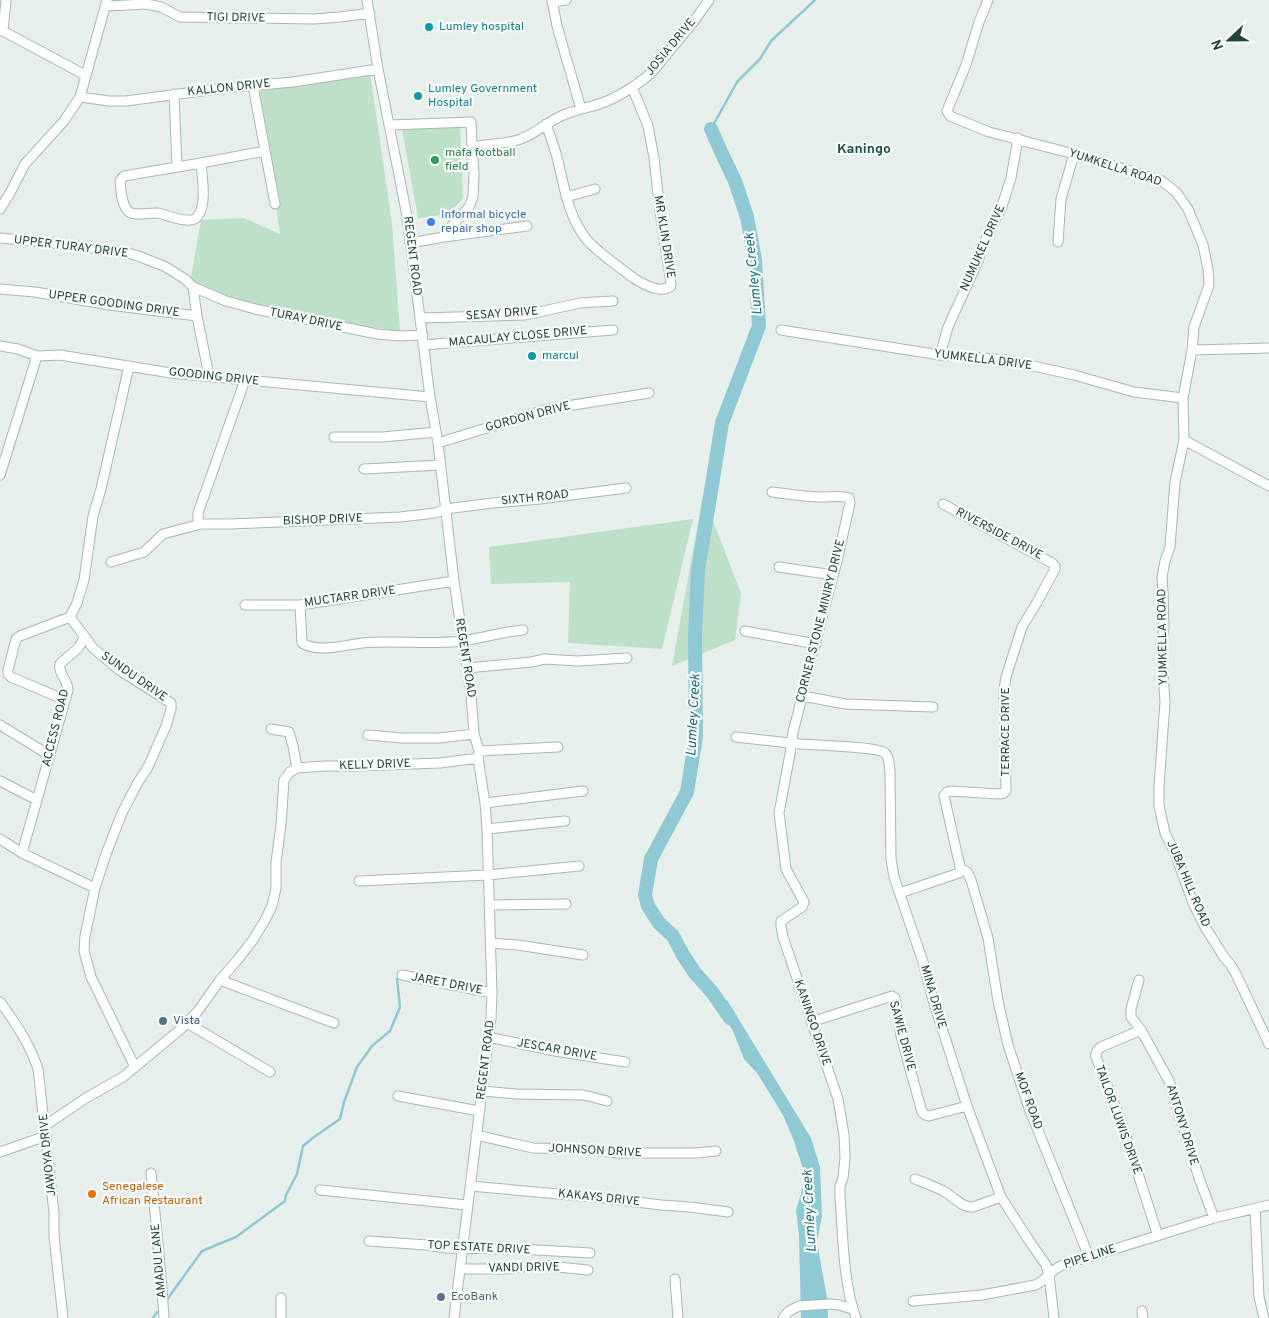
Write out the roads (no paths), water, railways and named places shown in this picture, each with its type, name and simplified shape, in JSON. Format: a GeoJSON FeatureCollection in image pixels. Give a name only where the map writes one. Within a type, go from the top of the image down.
{"type":"FeatureCollection","features":[{"type":"Feature","properties":{"kind":"street"},"geometry":{"type":"LineString","coordinates":[[6,0],[2,31],[85,75]]}},
{"type":"Feature","properties":{"kind":"street","name":"REGENT ROAD"},"geometry":{"type":"LineString","coordinates":[[367,0],[378,69],[407,216],[430,397],[438,443],[462,641],[471,694],[474,734],[485,803],[487,829],[492,993],[483,1091],[454,1318]]}},
{"type":"Feature","properties":{"kind":"street"},"geometry":{"type":"LineString","coordinates":[[566,0],[552,1],[557,26],[581,109]]}},
{"type":"Feature","properties":{"kind":"street","name":"JOSIA DRIVE"},"geometry":{"type":"LineString","coordinates":[[472,147],[517,140],[538,131],[546,124],[570,112],[601,104],[632,87],[653,71],[709,0]]}},
{"type":"Feature","properties":{"kind":"street","name":"YUMKELLA ROAD"},"geometry":{"type":"LineString","coordinates":[[988,0],[966,65],[947,111],[950,116],[989,132],[1074,154],[1162,182],[1176,192],[1188,209],[1203,245],[1209,284],[1194,327],[1192,350],[1183,398],[1184,440],[1176,482],[1170,547],[1162,578],[1164,628],[1161,645],[1165,702],[1160,769]]}},
{"type":"Feature","properties":{"kind":"street"},"geometry":{"type":"LineString","coordinates":[[0,209],[25,164],[64,121],[80,97],[106,3]]}},
{"type":"Feature","properties":{"kind":"street","name":"TIGI DRIVE"},"geometry":{"type":"LineString","coordinates":[[106,3],[147,4],[161,7],[180,18],[314,19],[370,13]]}},
{"type":"Feature","properties":{"kind":"street","name":"KALLON DRIVE"},"geometry":{"type":"LineString","coordinates":[[80,97],[126,101],[224,88],[293,82],[378,69]]}},
{"type":"Feature","properties":{"kind":"street"},"geometry":{"type":"LineString","coordinates":[[253,86],[275,204]]}},
{"type":"Feature","properties":{"kind":"street","name":"MR KLIN DRIVE"},"geometry":{"type":"LineString","coordinates":[[546,124],[556,152],[566,197],[576,222],[587,239],[605,257],[638,281],[653,288],[667,289],[671,286],[671,282],[654,158],[648,126],[632,87]]}},
{"type":"Feature","properties":{"kind":"street"},"geometry":{"type":"LineString","coordinates":[[174,94],[177,166]]}},
{"type":"Feature","properties":{"kind":"street"},"geometry":{"type":"LineString","coordinates":[[390,125],[471,122],[474,174],[473,197],[469,207],[444,237]]}},
{"type":"Feature","properties":{"kind":"street","name":"NUMUKEL DRIVE"},"geometry":{"type":"LineString","coordinates":[[940,355],[948,327],[1002,206],[1012,178],[1018,138]]}},
{"type":"Feature","properties":{"kind":"street"},"geometry":{"type":"LineString","coordinates":[[201,163],[203,197],[196,219],[186,221],[158,214],[131,213],[126,210],[120,181],[121,178],[127,175],[265,151]]}},
{"type":"Feature","properties":{"kind":"street"},"geometry":{"type":"LineString","coordinates":[[1058,242],[1061,199],[1074,154]]}},
{"type":"Feature","properties":{"kind":"street"},"geometry":{"type":"LineString","coordinates":[[566,197],[596,189]]}},
{"type":"Feature","properties":{"kind":"street"},"geometry":{"type":"LineString","coordinates":[[410,243],[527,226]]}},
{"type":"Feature","properties":{"kind":"street","name":"UPPER TURAY DRIVE"},"geometry":{"type":"LineString","coordinates":[[0,238],[124,252],[164,266],[185,279],[192,287]]}},
{"type":"Feature","properties":{"kind":"street"},"geometry":{"type":"LineString","coordinates":[[192,287],[197,316]]}},
{"type":"Feature","properties":{"kind":"street","name":"TURAY DRIVE"},"geometry":{"type":"LineString","coordinates":[[192,287],[226,301],[255,309],[377,334],[423,335]]}},
{"type":"Feature","properties":{"kind":"street","name":"UPPER GOODING DRIVE"},"geometry":{"type":"LineString","coordinates":[[0,289],[35,292],[110,305],[197,316],[209,376]]}},
{"type":"Feature","properties":{"kind":"street","name":"SESAY DRIVE"},"geometry":{"type":"LineString","coordinates":[[420,318],[525,315],[580,303],[613,301]]}},
{"type":"Feature","properties":{"kind":"street","name":"MACAULAY CLOSE DRIVE"},"geometry":{"type":"LineString","coordinates":[[423,345],[613,330]]}},
{"type":"Feature","properties":{"kind":"street","name":"YUMKELLA DRIVE"},"geometry":{"type":"LineString","coordinates":[[781,330],[940,355],[1006,360],[1074,374],[1134,392],[1183,398]]}},
{"type":"Feature","properties":{"kind":"street","name":"GOODING DRIVE"},"geometry":{"type":"LineString","coordinates":[[0,346],[18,349],[37,356],[60,355],[171,373],[430,397]]}},
{"type":"Feature","properties":{"kind":"street"},"geometry":{"type":"LineString","coordinates":[[1192,350],[1269,348]]}},
{"type":"Feature","properties":{"kind":"street"},"geometry":{"type":"LineString","coordinates":[[0,475],[37,356]]}},
{"type":"Feature","properties":{"kind":"street"},"geometry":{"type":"LineString","coordinates":[[65,700],[11,677],[8,674],[8,670],[16,639],[70,617],[77,603],[84,580],[93,516],[129,366]]}},
{"type":"Feature","properties":{"kind":"street"},"geometry":{"type":"LineString","coordinates":[[201,524],[198,513],[245,380]]}},
{"type":"Feature","properties":{"kind":"street","name":"GORDON DRIVE"},"geometry":{"type":"LineString","coordinates":[[438,443],[548,409],[649,393]]}},
{"type":"Feature","properties":{"kind":"street"},"geometry":{"type":"LineString","coordinates":[[334,437],[382,437],[436,432]]}},
{"type":"Feature","properties":{"kind":"street"},"geometry":{"type":"LineString","coordinates":[[1184,440],[1269,486]]}},
{"type":"Feature","properties":{"kind":"street"},"geometry":{"type":"LineString","coordinates":[[364,469],[440,465]]}},
{"type":"Feature","properties":{"kind":"street","name":"SIXTH ROAD"},"geometry":{"type":"LineString","coordinates":[[445,509],[626,488]]}},
{"type":"Feature","properties":{"kind":"street","name":"CORNER STONE MINIRY DRIVE"},"geometry":{"type":"LineString","coordinates":[[772,492],[798,496],[845,496],[849,498],[850,503],[816,644],[792,732],[791,743]]}},
{"type":"Feature","properties":{"kind":"street","name":"RIVERSIDE DRIVE"},"geometry":{"type":"LineString","coordinates":[[943,504],[1055,566]]}},
{"type":"Feature","properties":{"kind":"street","name":"BISHOP DRIVE"},"geometry":{"type":"LineString","coordinates":[[111,562],[144,552],[163,534],[201,524],[400,517],[435,513],[445,509]]}},
{"type":"Feature","properties":{"kind":"street","name":"TERRACE DRIVE"},"geometry":{"type":"LineString","coordinates":[[961,871],[944,796],[947,792],[951,791],[1000,794],[1006,790],[1004,690],[1006,677],[1022,627],[1055,566]]}},
{"type":"Feature","properties":{"kind":"street"},"geometry":{"type":"LineString","coordinates":[[779,567],[833,575]]}},
{"type":"Feature","properties":{"kind":"street","name":"MUCTARR DRIVE"},"geometry":{"type":"LineString","coordinates":[[245,605],[300,605],[454,581]]}},
{"type":"Feature","properties":{"kind":"street"},"geometry":{"type":"LineString","coordinates":[[300,605],[302,643],[329,648],[363,643],[462,641],[523,630]]}},
{"type":"Feature","properties":{"kind":"street","name":"SUNDU DRIVE"},"geometry":{"type":"LineString","coordinates":[[70,617],[93,648],[118,669],[171,703],[166,726],[148,767],[122,814],[95,888],[85,936],[84,951],[94,984],[135,1067]]}},
{"type":"Feature","properties":{"kind":"street"},"geometry":{"type":"LineString","coordinates":[[745,631],[816,644]]}},
{"type":"Feature","properties":{"kind":"street","name":"ACCESS ROAD"},"geometry":{"type":"LineString","coordinates":[[22,853],[68,686],[60,670],[60,664],[78,650],[84,637]]}},
{"type":"Feature","properties":{"kind":"street"},"geometry":{"type":"LineString","coordinates":[[467,668],[545,659],[578,661],[627,658]]}},
{"type":"Feature","properties":{"kind":"street"},"geometry":{"type":"LineString","coordinates":[[802,696],[845,704],[933,707]]}},
{"type":"Feature","properties":{"kind":"street"},"geometry":{"type":"LineString","coordinates":[[0,725],[49,755]]}},
{"type":"Feature","properties":{"kind":"street"},"geometry":{"type":"LineString","coordinates":[[46,1125],[86,1098],[123,1077],[187,1023],[253,940],[265,920],[272,906],[276,888],[276,862],[282,825],[284,780],[290,772],[297,768],[289,732],[271,729]]}},
{"type":"Feature","properties":{"kind":"street"},"geometry":{"type":"LineString","coordinates":[[368,735],[402,738],[439,738],[474,734]]}},
{"type":"Feature","properties":{"kind":"street"},"geometry":{"type":"LineString","coordinates":[[736,737],[791,743]]}},
{"type":"Feature","properties":{"kind":"street","name":"MINA DRIVE"},"geometry":{"type":"LineString","coordinates":[[791,743],[878,750],[885,753],[889,761],[891,859],[894,877],[923,962],[967,1106],[1001,1197],[1046,1265],[1054,1318]]}},
{"type":"Feature","properties":{"kind":"street","name":"KANINGO DRIVE"},"geometry":{"type":"LineString","coordinates":[[791,743],[779,813],[786,869],[804,902],[802,908],[781,921],[781,926],[838,1100],[846,1158],[840,1186],[845,1266],[854,1314]]}},
{"type":"Feature","properties":{"kind":"street","name":"KELLY DRIVE"},"geometry":{"type":"LineString","coordinates":[[297,768],[440,763],[478,755],[558,748]]}},
{"type":"Feature","properties":{"kind":"street","name":"JUBA HILL ROAD"},"geometry":{"type":"LineString","coordinates":[[1160,769],[1159,806],[1161,817],[1193,903],[1205,927],[1236,974],[1269,1044]]}},
{"type":"Feature","properties":{"kind":"street"},"geometry":{"type":"LineString","coordinates":[[0,780],[38,800]]}},
{"type":"Feature","properties":{"kind":"street"},"geometry":{"type":"LineString","coordinates":[[485,803],[583,791]]}},
{"type":"Feature","properties":{"kind":"street"},"geometry":{"type":"LineString","coordinates":[[487,829],[565,821]]}},
{"type":"Feature","properties":{"kind":"street"},"geometry":{"type":"LineString","coordinates":[[0,839],[22,853],[95,888]]}},
{"type":"Feature","properties":{"kind":"street"},"geometry":{"type":"LineString","coordinates":[[359,881],[488,875],[579,866]]}},
{"type":"Feature","properties":{"kind":"street"},"geometry":{"type":"LineString","coordinates":[[900,893],[961,871]]}},
{"type":"Feature","properties":{"kind":"street","name":"MOF ROAD"},"geometry":{"type":"LineString","coordinates":[[961,871],[967,872],[971,880],[988,938],[998,1002],[1008,1045],[1029,1108],[1089,1257]]}},
{"type":"Feature","properties":{"kind":"street"},"geometry":{"type":"LineString","coordinates":[[489,905],[566,904]]}},
{"type":"Feature","properties":{"kind":"street"},"geometry":{"type":"LineString","coordinates":[[491,943],[518,945],[583,955]]}},
{"type":"Feature","properties":{"kind":"street","name":"JARET DRIVE"},"geometry":{"type":"LineString","coordinates":[[402,976],[492,993]]}},
{"type":"Feature","properties":{"kind":"street"},"geometry":{"type":"LineString","coordinates":[[220,980],[334,1023]]}},
{"type":"Feature","properties":{"kind":"street","name":"ANTONY DRIVE"},"geometry":{"type":"LineString","coordinates":[[1139,980],[1131,1009],[1131,1017],[1141,1030],[1169,1081],[1199,1178],[1214,1218]]}},
{"type":"Feature","properties":{"kind":"street","name":"SAWIE DRIVE"},"geometry":{"type":"LineString","coordinates":[[811,1022],[892,996],[895,998],[902,1036],[922,1112],[929,1116],[967,1106]]}},
{"type":"Feature","properties":{"kind":"street","name":"JAWOYA DRIVE"},"geometry":{"type":"LineString","coordinates":[[0,1002],[27,1041],[38,1069],[54,1213],[54,1236],[63,1318]]}},
{"type":"Feature","properties":{"kind":"street"},"geometry":{"type":"LineString","coordinates":[[187,1023],[270,1072]]}},
{"type":"Feature","properties":{"kind":"street","name":"TAILOR LUWIS DRIVE"},"geometry":{"type":"LineString","coordinates":[[1141,1030],[1101,1047],[1095,1054],[1122,1124],[1158,1236]]}},
{"type":"Feature","properties":{"kind":"street","name":"JESCAR DRIVE"},"geometry":{"type":"LineString","coordinates":[[488,1037],[625,1062]]}},
{"type":"Feature","properties":{"kind":"street"},"geometry":{"type":"LineString","coordinates":[[483,1091],[516,1094],[584,1095],[607,1101]]}},
{"type":"Feature","properties":{"kind":"street"},"geometry":{"type":"LineString","coordinates":[[398,1096],[479,1111]]}},
{"type":"Feature","properties":{"kind":"street","name":"JOHNSON DRIVE"},"geometry":{"type":"LineString","coordinates":[[476,1135],[533,1148],[583,1149],[619,1153],[716,1152]]}},
{"type":"Feature","properties":{"kind":"street"},"geometry":{"type":"LineString","coordinates":[[0,1152],[46,1136]]}},
{"type":"Feature","properties":{"kind":"street","name":"AMADU LANE"},"geometry":{"type":"LineString","coordinates":[[151,1173],[161,1261],[164,1318]]}},
{"type":"Feature","properties":{"kind":"street"},"geometry":{"type":"LineString","coordinates":[[915,1179],[944,1192],[964,1206],[973,1207],[1001,1197]]}},
{"type":"Feature","properties":{"kind":"street","name":"KAKAYS DRIVE"},"geometry":{"type":"LineString","coordinates":[[470,1186],[595,1196],[728,1212]]}},
{"type":"Feature","properties":{"kind":"street"},"geometry":{"type":"LineString","coordinates":[[320,1190],[467,1205]]}},
{"type":"Feature","properties":{"kind":"street","name":"PIPE LINE"},"geometry":{"type":"LineString","coordinates":[[913,1301],[974,1296],[1034,1285],[1043,1282],[1055,1269],[1071,1262],[1214,1218],[1269,1205]]}},
{"type":"Feature","properties":{"kind":"street"},"geometry":{"type":"LineString","coordinates":[[1255,1209],[1259,1297],[1264,1318]]}},
{"type":"Feature","properties":{"kind":"street","name":"TOP ESTATE DRIVE"},"geometry":{"type":"LineString","coordinates":[[369,1241],[427,1245],[437,1248],[590,1253]]}},
{"type":"Feature","properties":{"kind":"street","name":"VANDI DRIVE"},"geometry":{"type":"LineString","coordinates":[[460,1269],[548,1266],[588,1270]]}},
{"type":"Feature","properties":{"kind":"street"},"geometry":{"type":"LineString","coordinates":[[675,1279],[678,1318]]}},
{"type":"Feature","properties":{"kind":"street"},"geometry":{"type":"LineString","coordinates":[[281,1298],[281,1318]]}},
{"type":"Feature","properties":{"kind":"street"},"geometry":{"type":"LineString","coordinates":[[783,1318],[789,1311],[799,1306],[830,1304],[839,1305],[854,1314]]}},
{"type":"Feature","properties":{"kind":"water"},"geometry":{"type":"Polygon","coordinates":[[[727,1000],[811,1138],[820,1167],[822,1216],[817,1242],[827,1298],[828,1318],[801,1318],[799,1235],[796,1210],[806,1178],[783,1115],[757,1073],[744,1059],[733,1031],[717,1006],[727,1000]]]}},
{"type":"Feature","properties":{"kind":"waterway"},"geometry":{"type":"LineString","coordinates":[[711,129],[737,82],[760,59],[771,41],[815,0]]}},
{"type":"Feature","properties":{"kind":"waterway","name":"Lumley Creek"},"geometry":{"type":"LineString","coordinates":[[711,129],[735,181],[747,217],[755,260],[759,326],[722,423],[698,571],[695,636],[696,736],[687,792],[651,859],[645,895],[648,906],[659,923],[673,936],[695,973],[712,992],[730,1018]]}},
{"type":"Feature","properties":{"kind":"waterway"},"geometry":{"type":"LineString","coordinates":[[166,1301],[202,1251],[236,1237],[285,1201],[286,1195],[297,1174],[303,1146],[340,1119],[357,1067],[372,1046],[390,1031],[400,1007],[397,979]]}},
{"type":"Feature","properties":{"kind":"waterway"},"geometry":{"type":"LineString","coordinates":[[153,1318],[157,1312]]}},
{"type":"Feature","properties":{"kind":"place","name":"Lumley hospital"},"geometry":{"type":"Point","coordinates":[429,27]}},
{"type":"Feature","properties":{"kind":"place","name":"Lumley Government Hospital"},"geometry":{"type":"Point","coordinates":[418,96]}},
{"type":"Feature","properties":{"kind":"place","name":"mafa football field"},"geometry":{"type":"Point","coordinates":[435,160]}},
{"type":"Feature","properties":{"kind":"place","name":"Informal bicycle repair shop"},"geometry":{"type":"Point","coordinates":[431,222]}},
{"type":"Feature","properties":{"kind":"place","name":"marcul"},"geometry":{"type":"Point","coordinates":[532,356]}},
{"type":"Feature","properties":{"kind":"place","name":"Vista"},"geometry":{"type":"Point","coordinates":[163,1021]}},
{"type":"Feature","properties":{"kind":"place","name":"Senegalese African Restaurant"},"geometry":{"type":"Point","coordinates":[92,1194]}},
{"type":"Feature","properties":{"kind":"place","name":"EcoBank"},"geometry":{"type":"Point","coordinates":[441,1297]}},
{"type":"Feature","properties":{"kind":"district","name":"Kaningo"},"geometry":{"type":"Point","coordinates":[864,149]}}]}
